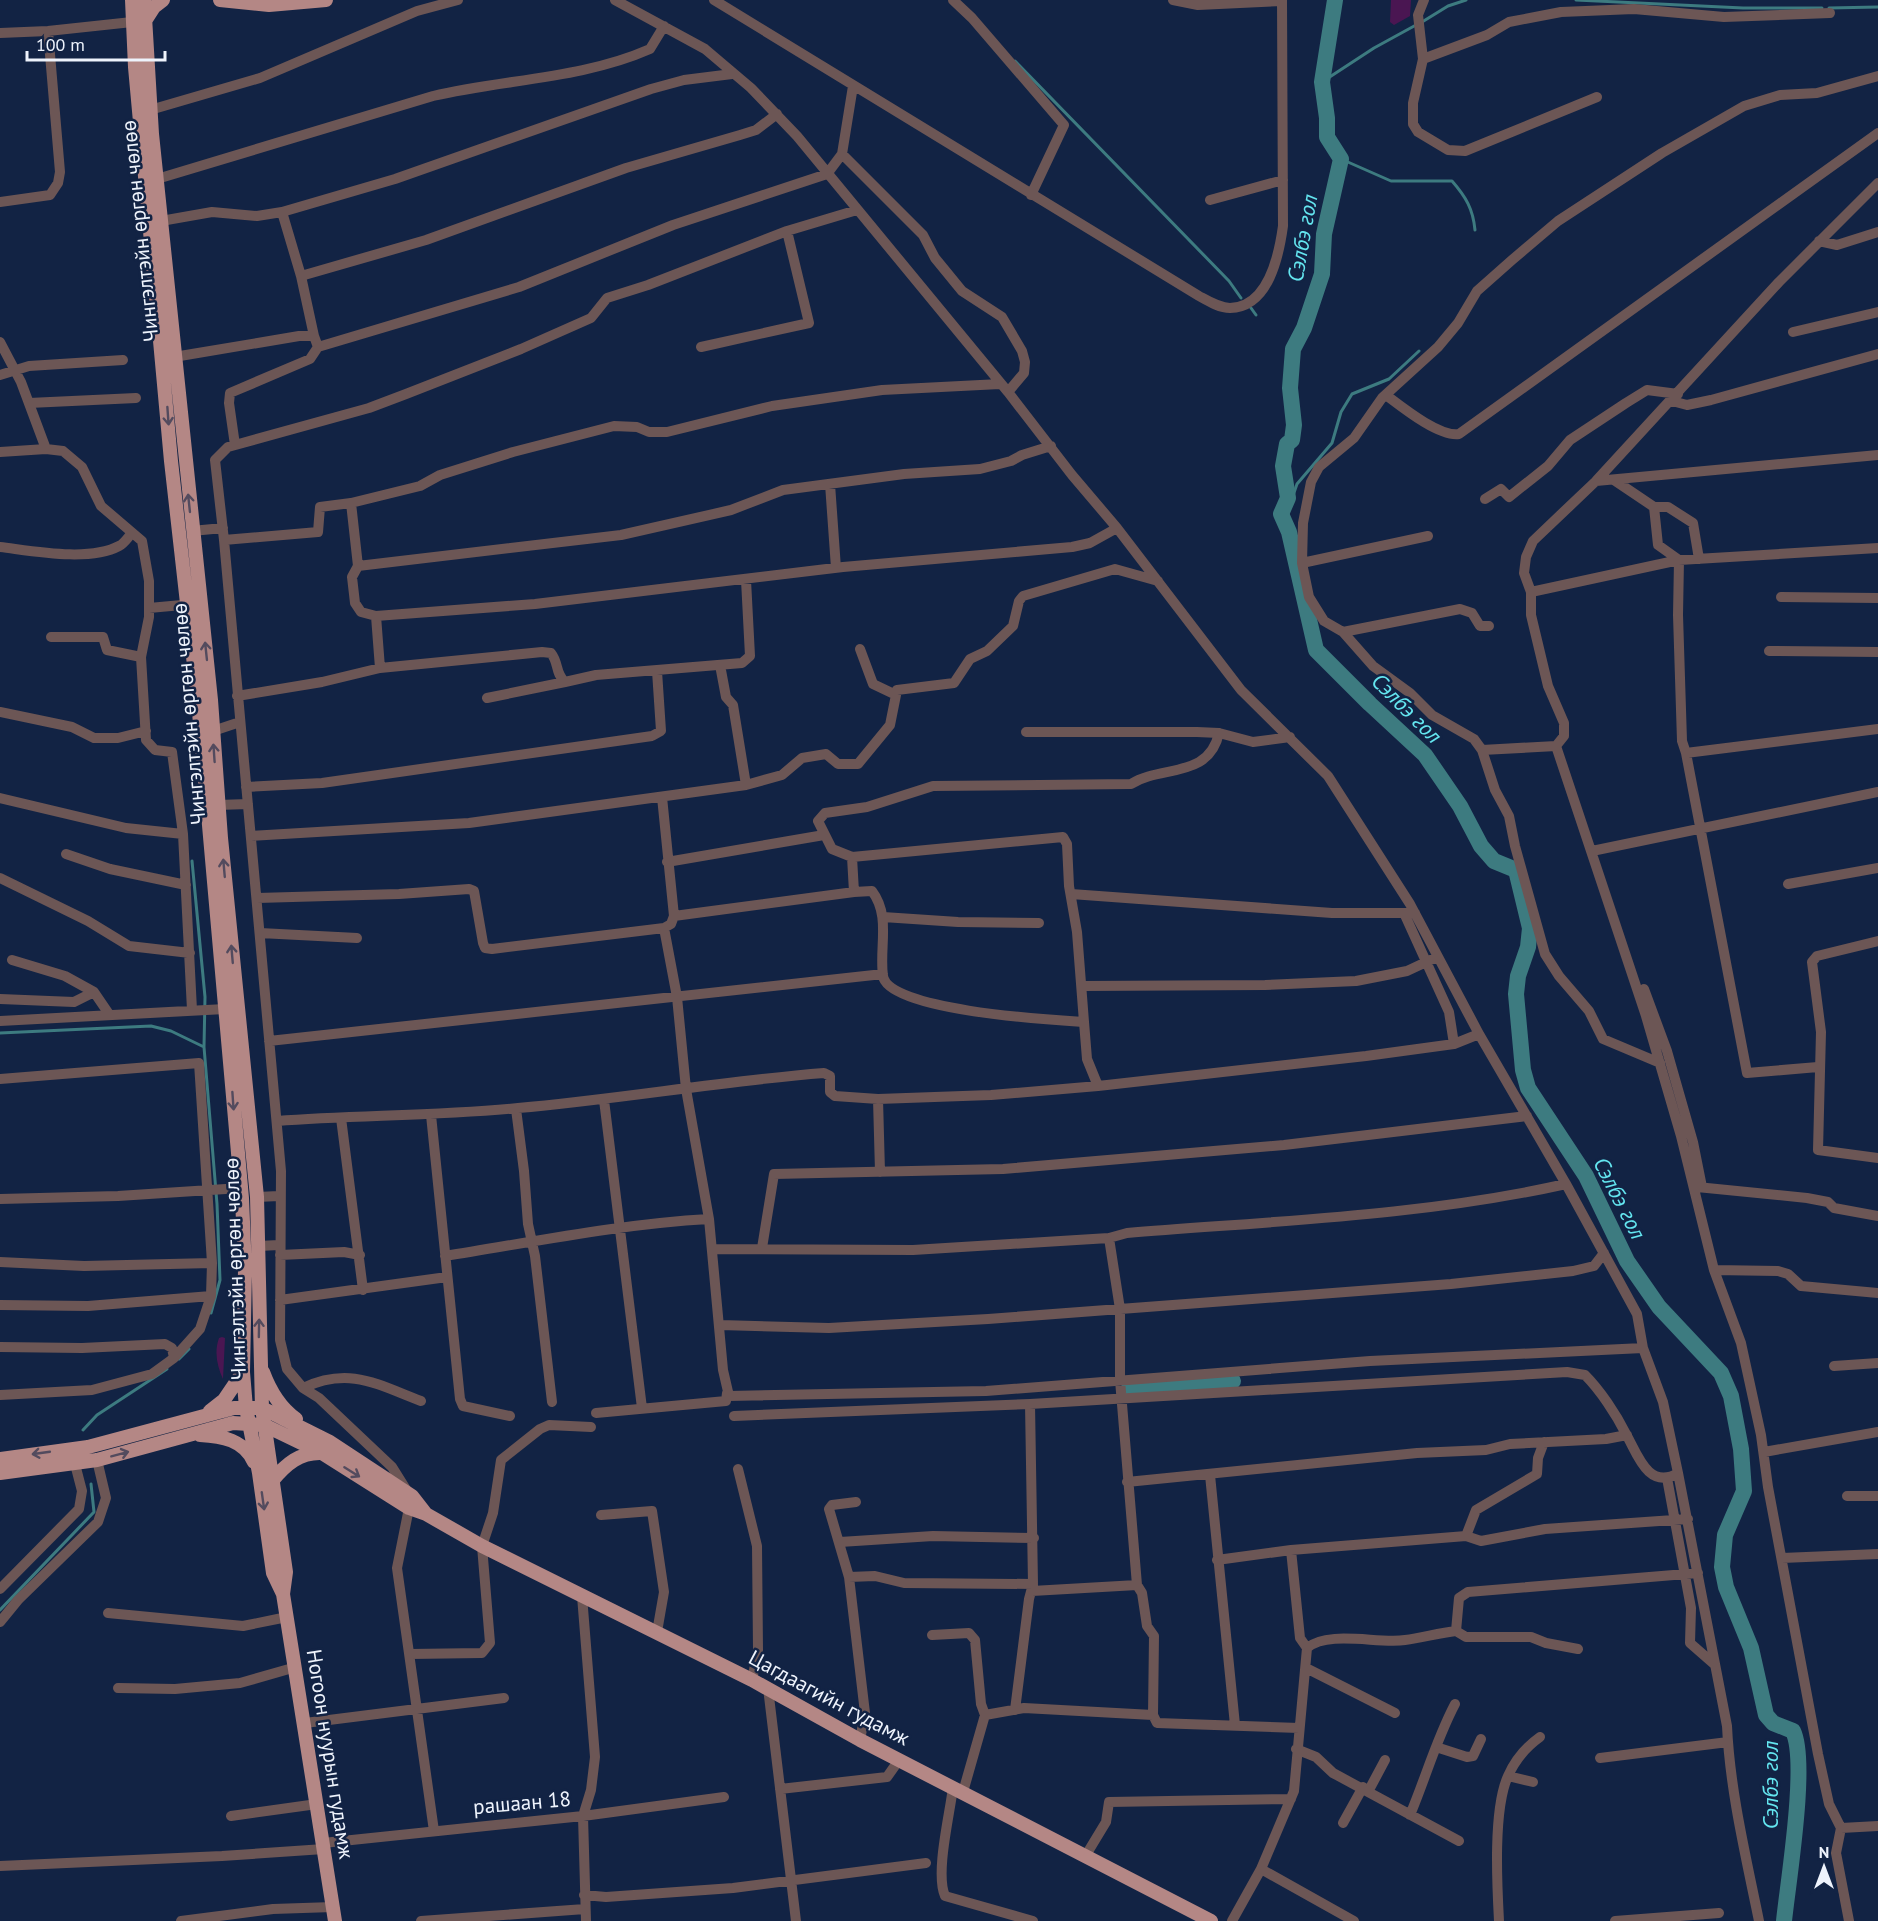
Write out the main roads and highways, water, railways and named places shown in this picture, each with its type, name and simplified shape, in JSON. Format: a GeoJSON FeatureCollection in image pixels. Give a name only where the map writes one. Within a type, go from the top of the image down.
{"type":"FeatureCollection","features":[{"type":"Feature","properties":{"kind":"main road","name":"Чингэлтэйн өргөн чөлөө"},"geometry":{"type":"LineString","coordinates":[[132,0],[138,22],[150,110],[192,531],[194,603],[225,1009],[234,1188],[245,1270],[243,1372],[249,1423]]}},
{"type":"Feature","properties":{"kind":"main road","name":"Чингэлтэйн өргөн чөлөө"},"geometry":{"type":"LineString","coordinates":[[144,0],[138,22],[171,461],[213,730],[218,805],[257,1197],[259,1357],[264,1425]]}},
{"type":"Feature","properties":{"kind":"main road"},"geometry":{"type":"LineString","coordinates":[[138,22],[163,0]]}},
{"type":"Feature","properties":{"kind":"main road"},"geometry":{"type":"LineString","coordinates":[[220,0],[284,5],[326,0]]}},
{"type":"Feature","properties":{"kind":"main road"},"geometry":{"type":"LineString","coordinates":[[259,1357],[273,1395],[284,1410],[326,1448],[296,1458],[272,1481]]}},
{"type":"Feature","properties":{"kind":"main road"},"geometry":{"type":"LineString","coordinates":[[204,1414],[224,1400],[243,1372]]}},
{"type":"Feature","properties":{"kind":"main road"},"geometry":{"type":"LineString","coordinates":[[0,1459],[88,1447],[204,1414],[262,1408]]}},
{"type":"Feature","properties":{"kind":"main road","name":"Цагдаагийн гудамж"},"geometry":{"type":"LineString","coordinates":[[262,1408],[426,1514],[482,1546],[768,1688],[860,1740],[1211,1921]]}},
{"type":"Feature","properties":{"kind":"main road","name":"Цагдаагийн гудамж"},"geometry":{"type":"LineString","coordinates":[[0,1473],[97,1460],[233,1423],[264,1425],[326,1448]]}},
{"type":"Feature","properties":{"kind":"main road","name":"Ногоон нуурын гудамж"},"geometry":{"type":"LineString","coordinates":[[249,1423],[259,1473],[273,1573],[283,1594],[296,1667],[335,1921]]}},
{"type":"Feature","properties":{"kind":"main road","name":"Ногоон нуурын гудамж"},"geometry":{"type":"LineString","coordinates":[[264,1425],[286,1572],[283,1594]]}},
{"type":"Feature","properties":{"kind":"main road"},"geometry":{"type":"LineString","coordinates":[[183,1435],[229,1439],[250,1452],[259,1473]]}},
{"type":"Feature","properties":{"kind":"waterway","name":"Сэлбэ гол"},"geometry":{"type":"LineString","coordinates":[[1335,0],[1322,82],[1327,137],[1341,159],[1324,234],[1322,274],[1304,328],[1293,349],[1290,388],[1294,425],[1292,440],[1287,444],[1283,466],[1288,498],[1281,514],[1289,532],[1316,650],[1425,755],[1460,806],[1481,846],[1494,861],[1516,870],[1530,928],[1528,947],[1518,976],[1516,994],[1523,1070],[1528,1088],[1586,1176],[1627,1261],[1659,1307],[1721,1373],[1731,1396],[1741,1449],[1744,1491],[1725,1535],[1722,1567],[1726,1587],[1751,1648],[1766,1715],[1773,1723],[1793,1731],[1797,1746],[1798,1794],[1784,1921]]}},
{"type":"Feature","properties":{"kind":"waterway"},"geometry":{"type":"LineString","coordinates":[[1422,22],[1448,6],[1466,0]]}},
{"type":"Feature","properties":{"kind":"waterway"},"geometry":{"type":"LineString","coordinates":[[1576,0],[1743,8],[1822,8]]}},
{"type":"Feature","properties":{"kind":"waterway"},"geometry":{"type":"LineString","coordinates":[[1829,8],[1878,7]]}},
{"type":"Feature","properties":{"kind":"waterway"},"geometry":{"type":"LineString","coordinates":[[1322,82],[1374,48],[1416,25]]}},
{"type":"Feature","properties":{"kind":"waterway"},"geometry":{"type":"LineString","coordinates":[[1015,61],[1229,281],[1241,298]]}},
{"type":"Feature","properties":{"kind":"waterway","name":"Сэлбэ гол"},"geometry":{"type":"LineString","coordinates":[[1341,159],[1391,181],[1452,181],[1468,204],[1475,230]]}},
{"type":"Feature","properties":{"kind":"waterway"},"geometry":{"type":"LineString","coordinates":[[1251,308],[1256,315]]}},
{"type":"Feature","properties":{"kind":"waterway","name":"Сэлбэ гол"},"geometry":{"type":"LineString","coordinates":[[1289,532],[1288,510],[1297,484],[1332,443],[1341,412],[1352,394],[1389,379],[1419,351]]}},
{"type":"Feature","properties":{"kind":"waterway"},"geometry":{"type":"LineString","coordinates":[[192,861],[205,997],[204,1047],[217,1204],[220,1280],[211,1313]]}},
{"type":"Feature","properties":{"kind":"waterway"},"geometry":{"type":"LineString","coordinates":[[0,1033],[151,1026],[171,1031],[204,1047]]}},
{"type":"Feature","properties":{"kind":"waterway"},"geometry":{"type":"LineString","coordinates":[[179,1359],[189,1349]]}},
{"type":"Feature","properties":{"kind":"waterway"},"geometry":{"type":"LineString","coordinates":[[83,1430],[97,1415],[167,1369]]}},
{"type":"Feature","properties":{"kind":"waterway"},"geometry":{"type":"LineString","coordinates":[[1129,1388],[1233,1381]]}},
{"type":"Feature","properties":{"kind":"waterway"},"geometry":{"type":"LineString","coordinates":[[0,1610],[94,1512],[91,1484]]}}]}
